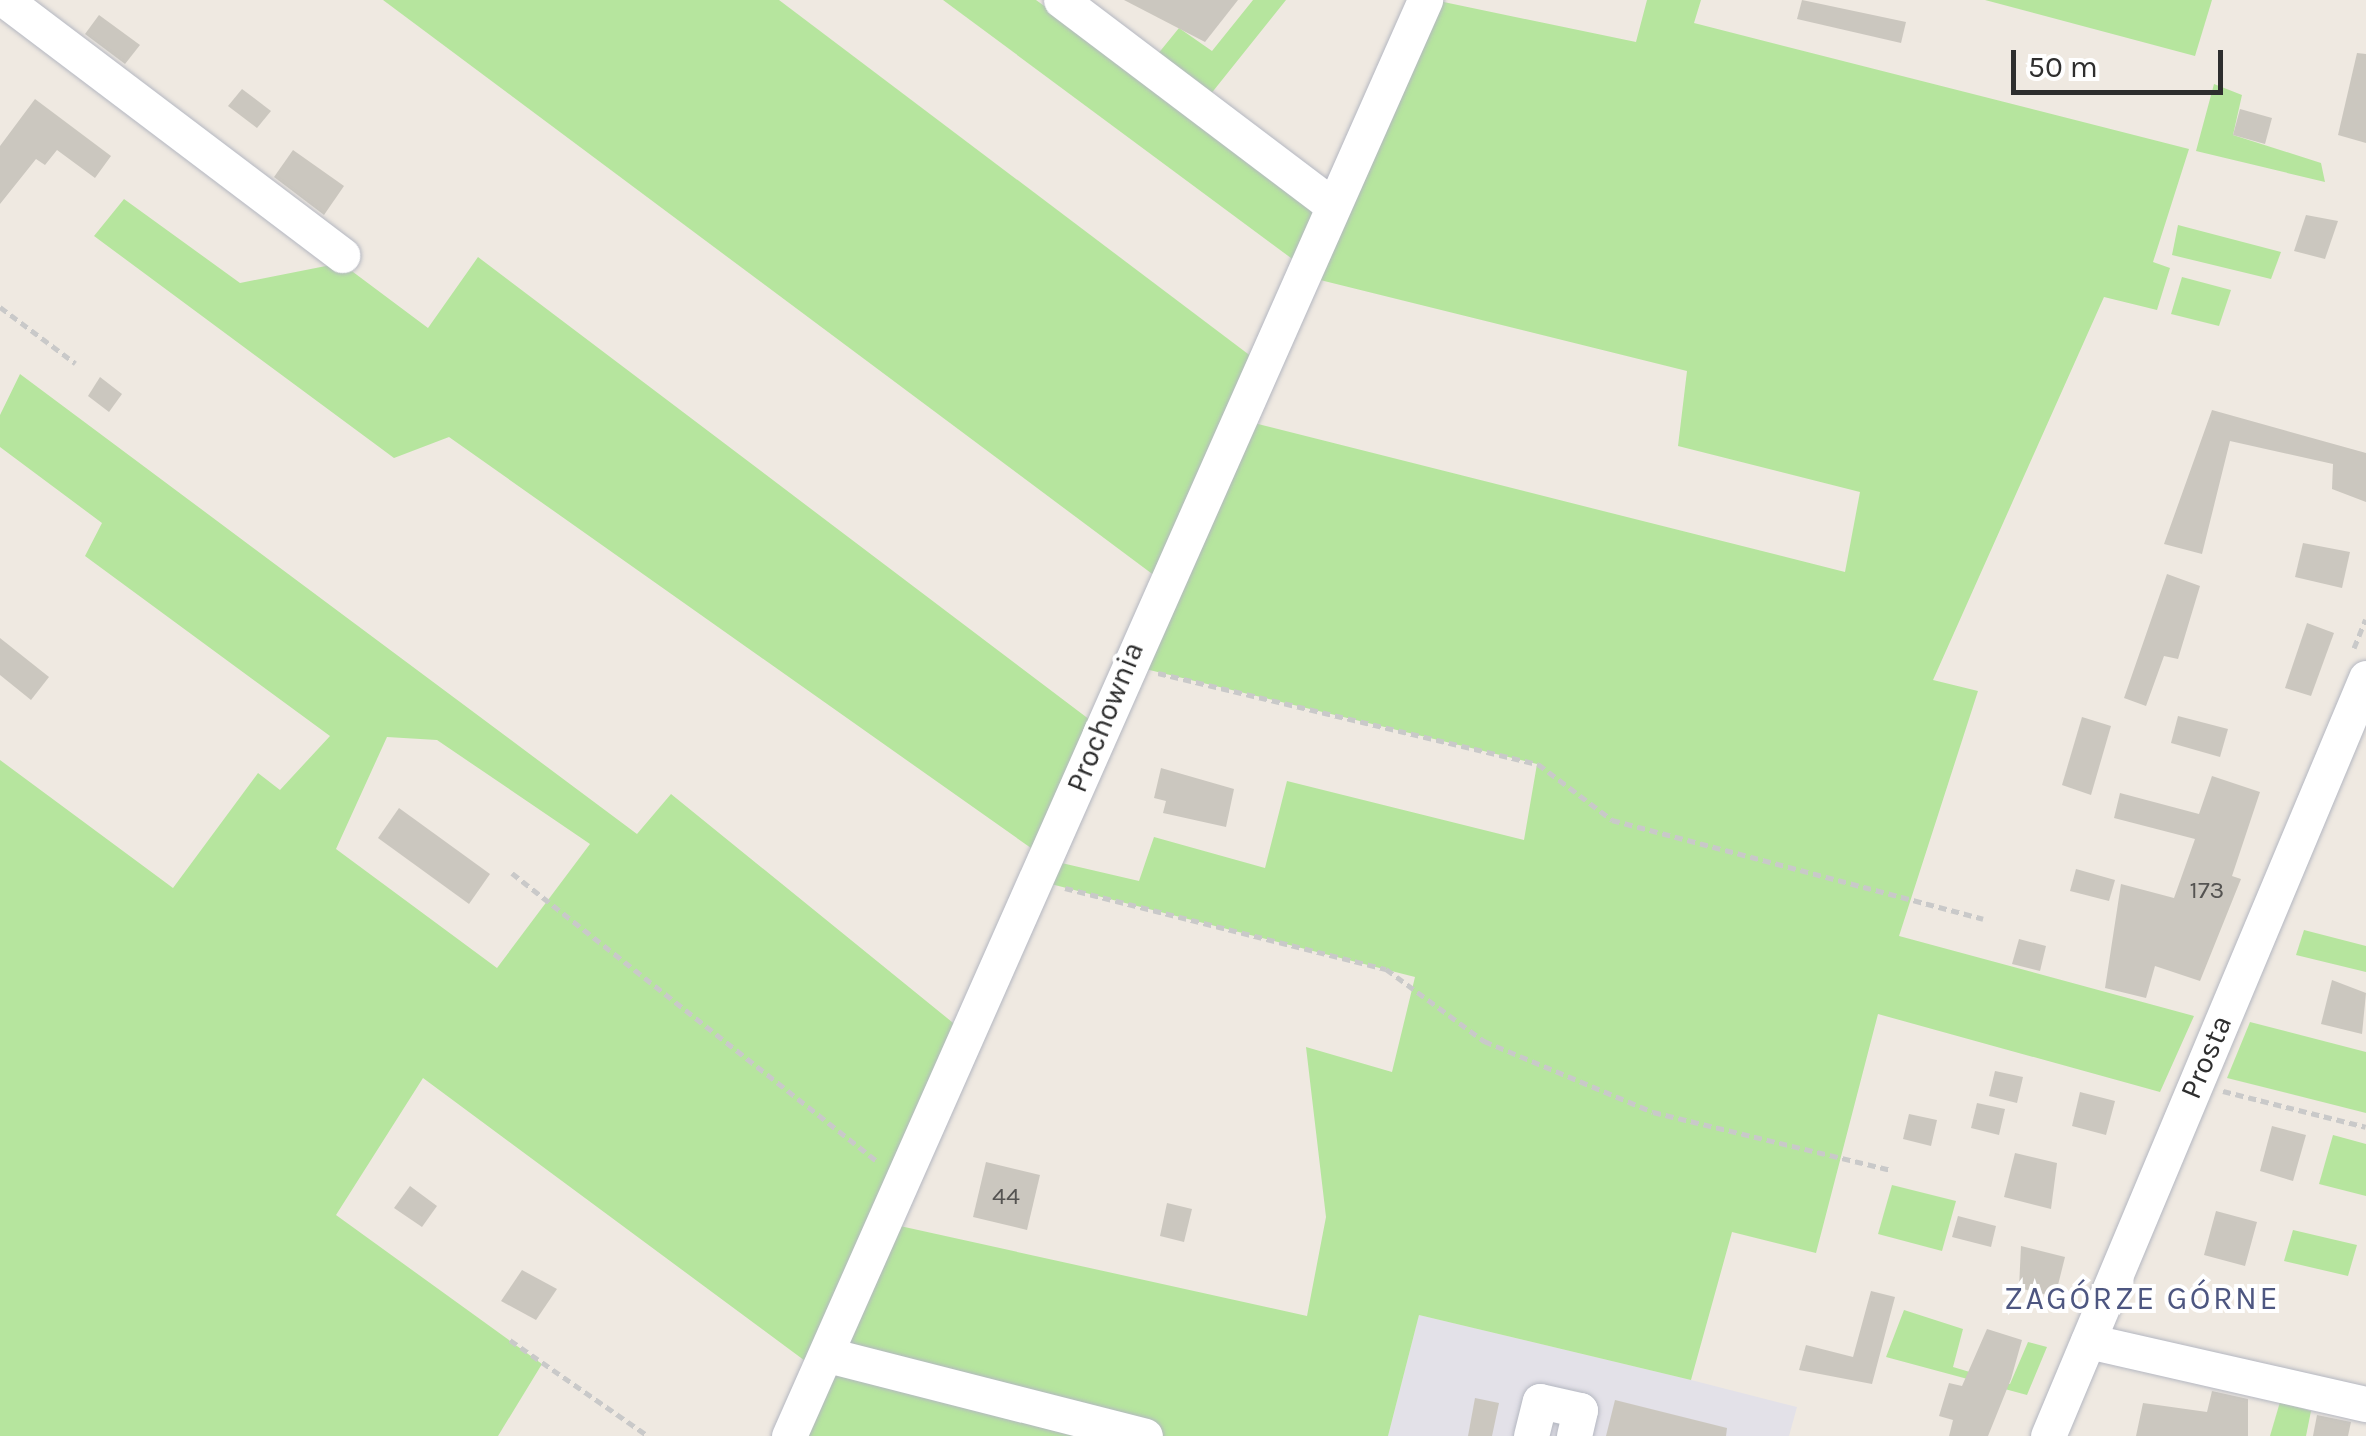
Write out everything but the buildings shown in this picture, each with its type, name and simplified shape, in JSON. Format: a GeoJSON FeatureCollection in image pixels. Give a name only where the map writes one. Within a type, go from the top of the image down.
{"type":"FeatureCollection","features":[{"type":"Feature","properties":{"kind":"street"},"geometry":{"type":"LineString","coordinates":[[5,0],[342,255]]}},
{"type":"Feature","properties":{"kind":"street"},"geometry":{"type":"LineString","coordinates":[[1061,0],[1333,206]]}},
{"type":"Feature","properties":{"kind":"street","name":"Prochownia"},"geometry":{"type":"LineString","coordinates":[[789,1436],[1038,880],[1124,663],[1425,0]]}},
{"type":"Feature","properties":{"kind":"street","name":"Prosta"},"geometry":{"type":"LineString","coordinates":[[2048,1436],[2366,678]]}},
{"type":"Feature","properties":{"kind":"street"},"geometry":{"type":"LineString","coordinates":[[2088,1341],[2366,1404]]}},
{"type":"Feature","properties":{"kind":"street"},"geometry":{"type":"LineString","coordinates":[[828,1355],[1144,1436]]}},
{"type":"Feature","properties":{"kind":"street"},"geometry":{"type":"LineString","coordinates":[[1530,1436],[1540,1401],[1580,1410],[1574,1436]]}},
{"type":"Feature","properties":{"kind":"path"},"geometry":{"type":"LineString","coordinates":[[0,307],[74,363]]}},
{"type":"Feature","properties":{"kind":"path"},"geometry":{"type":"LineString","coordinates":[[1124,663],[1538,764],[1612,820],[1982,919]]}},
{"type":"Feature","properties":{"kind":"path"},"geometry":{"type":"LineString","coordinates":[[512,873],[904,1182]]}},
{"type":"Feature","properties":{"kind":"path"},"geometry":{"type":"LineString","coordinates":[[1038,880],[1386,969],[1484,1041],[1654,1112],[1891,1170]]}},
{"type":"Feature","properties":{"kind":"path"},"geometry":{"type":"LineString","coordinates":[[2195,1084],[2366,1127]]}},
{"type":"Feature","properties":{"kind":"path"},"geometry":{"type":"LineString","coordinates":[[510,1340],[648,1436]]}},
{"type":"Feature","properties":{"kind":"shaded area"},"geometry":{"type":"Polygon","coordinates":[[[1419,1315],[1797,1407],[1789,1436],[1388,1436],[1419,1315]]]}},
{"type":"Feature","properties":{"kind":"green space"},"geometry":{"type":"Polygon","coordinates":[[[383,0],[779,0],[1256,360],[1163,582],[383,0]]]}},
{"type":"Feature","properties":{"kind":"green space"},"geometry":{"type":"Polygon","coordinates":[[[943,0],[1036,0],[1303,194],[1315,216],[1295,261],[943,0]]]}},
{"type":"Feature","properties":{"kind":"green space"},"geometry":{"type":"Polygon","coordinates":[[[1253,0],[1286,0],[1210,95],[1157,55],[1179,28],[1212,51],[1253,0]]]}},
{"type":"Feature","properties":{"kind":"green space"},"geometry":{"type":"Polygon","coordinates":[[[1434,0],[1636,42],[1647,0],[1701,0],[1694,23],[2189,149],[2153,262],[2170,268],[2157,310],[2104,297],[1933,680],[1978,691],[1899,936],[2194,1016],[2160,1092],[1878,1014],[1816,1253],[1732,1232],[1691,1380],[1419,1315],[1388,1436],[800,1436],[900,1226],[1307,1316],[1326,1217],[1306,1047],[1392,1072],[1415,977],[1043,882],[1053,861],[1139,881],[1154,837],[1265,868],[1287,781],[1524,840],[1537,764],[1133,666],[1246,421],[1845,572],[1860,492],[1678,446],[1687,371],[1308,277],[1434,0]]]}},
{"type":"Feature","properties":{"kind":"green space"},"geometry":{"type":"Polygon","coordinates":[[[1985,0],[2212,0],[2195,56],[1985,0]]]}},
{"type":"Feature","properties":{"kind":"green space"},"geometry":{"type":"Polygon","coordinates":[[[2214,84],[2242,95],[2233,135],[2321,163],[2325,182],[2196,151],[2214,84]]]}},
{"type":"Feature","properties":{"kind":"green space"},"geometry":{"type":"Polygon","coordinates":[[[124,199],[240,283],[341,263],[428,328],[478,257],[1098,726],[1048,860],[449,437],[394,458],[94,236],[124,199]]]}},
{"type":"Feature","properties":{"kind":"green space"},"geometry":{"type":"Polygon","coordinates":[[[2178,225],[2281,252],[2271,279],[2172,255],[2178,225]]]}},
{"type":"Feature","properties":{"kind":"green space"},"geometry":{"type":"Polygon","coordinates":[[[2182,277],[2231,290],[2219,326],[2171,314],[2182,277]]]}},
{"type":"Feature","properties":{"kind":"green space"},"geometry":{"type":"Polygon","coordinates":[[[20,374],[637,834],[671,794],[968,1035],[820,1372],[423,1078],[336,1215],[542,1364],[498,1436],[0,1436],[0,760],[173,888],[258,773],[280,790],[330,736],[85,556],[102,523],[0,447],[0,415],[20,374]],[[387,737],[336,849],[497,968],[590,844],[437,740],[387,737]]]}},
{"type":"Feature","properties":{"kind":"green space"},"geometry":{"type":"Polygon","coordinates":[[[2304,930],[2366,946],[2366,972],[2296,955],[2304,930]]]}},
{"type":"Feature","properties":{"kind":"green space"},"geometry":{"type":"Polygon","coordinates":[[[2250,1022],[2366,1052],[2366,1113],[2227,1078],[2250,1022]]]}},
{"type":"Feature","properties":{"kind":"green space"},"geometry":{"type":"Polygon","coordinates":[[[2333,1135],[2366,1144],[2366,1196],[2319,1184],[2333,1135]]]}},
{"type":"Feature","properties":{"kind":"green space"},"geometry":{"type":"Polygon","coordinates":[[[1892,1185],[1956,1201],[1942,1251],[1878,1234],[1892,1185]]]}},
{"type":"Feature","properties":{"kind":"green space"},"geometry":{"type":"Polygon","coordinates":[[[2293,1230],[2357,1245],[2348,1276],[2284,1261],[2293,1230]]]}},
{"type":"Feature","properties":{"kind":"green space"},"geometry":{"type":"Polygon","coordinates":[[[1904,1310],[1963,1329],[1953,1367],[2010,1384],[2028,1342],[2047,1347],[2027,1395],[1886,1357],[1904,1310]]]}},
{"type":"Feature","properties":{"kind":"green space"},"geometry":{"type":"Polygon","coordinates":[[[2280,1402],[2311,1411],[2306,1436],[2270,1436],[2280,1402]]]}},
{"type":"Feature","properties":{"kind":"district","name":"ZAGÓRZE GÓRNE"},"geometry":{"type":"Point","coordinates":[2142,1299]}}]}
